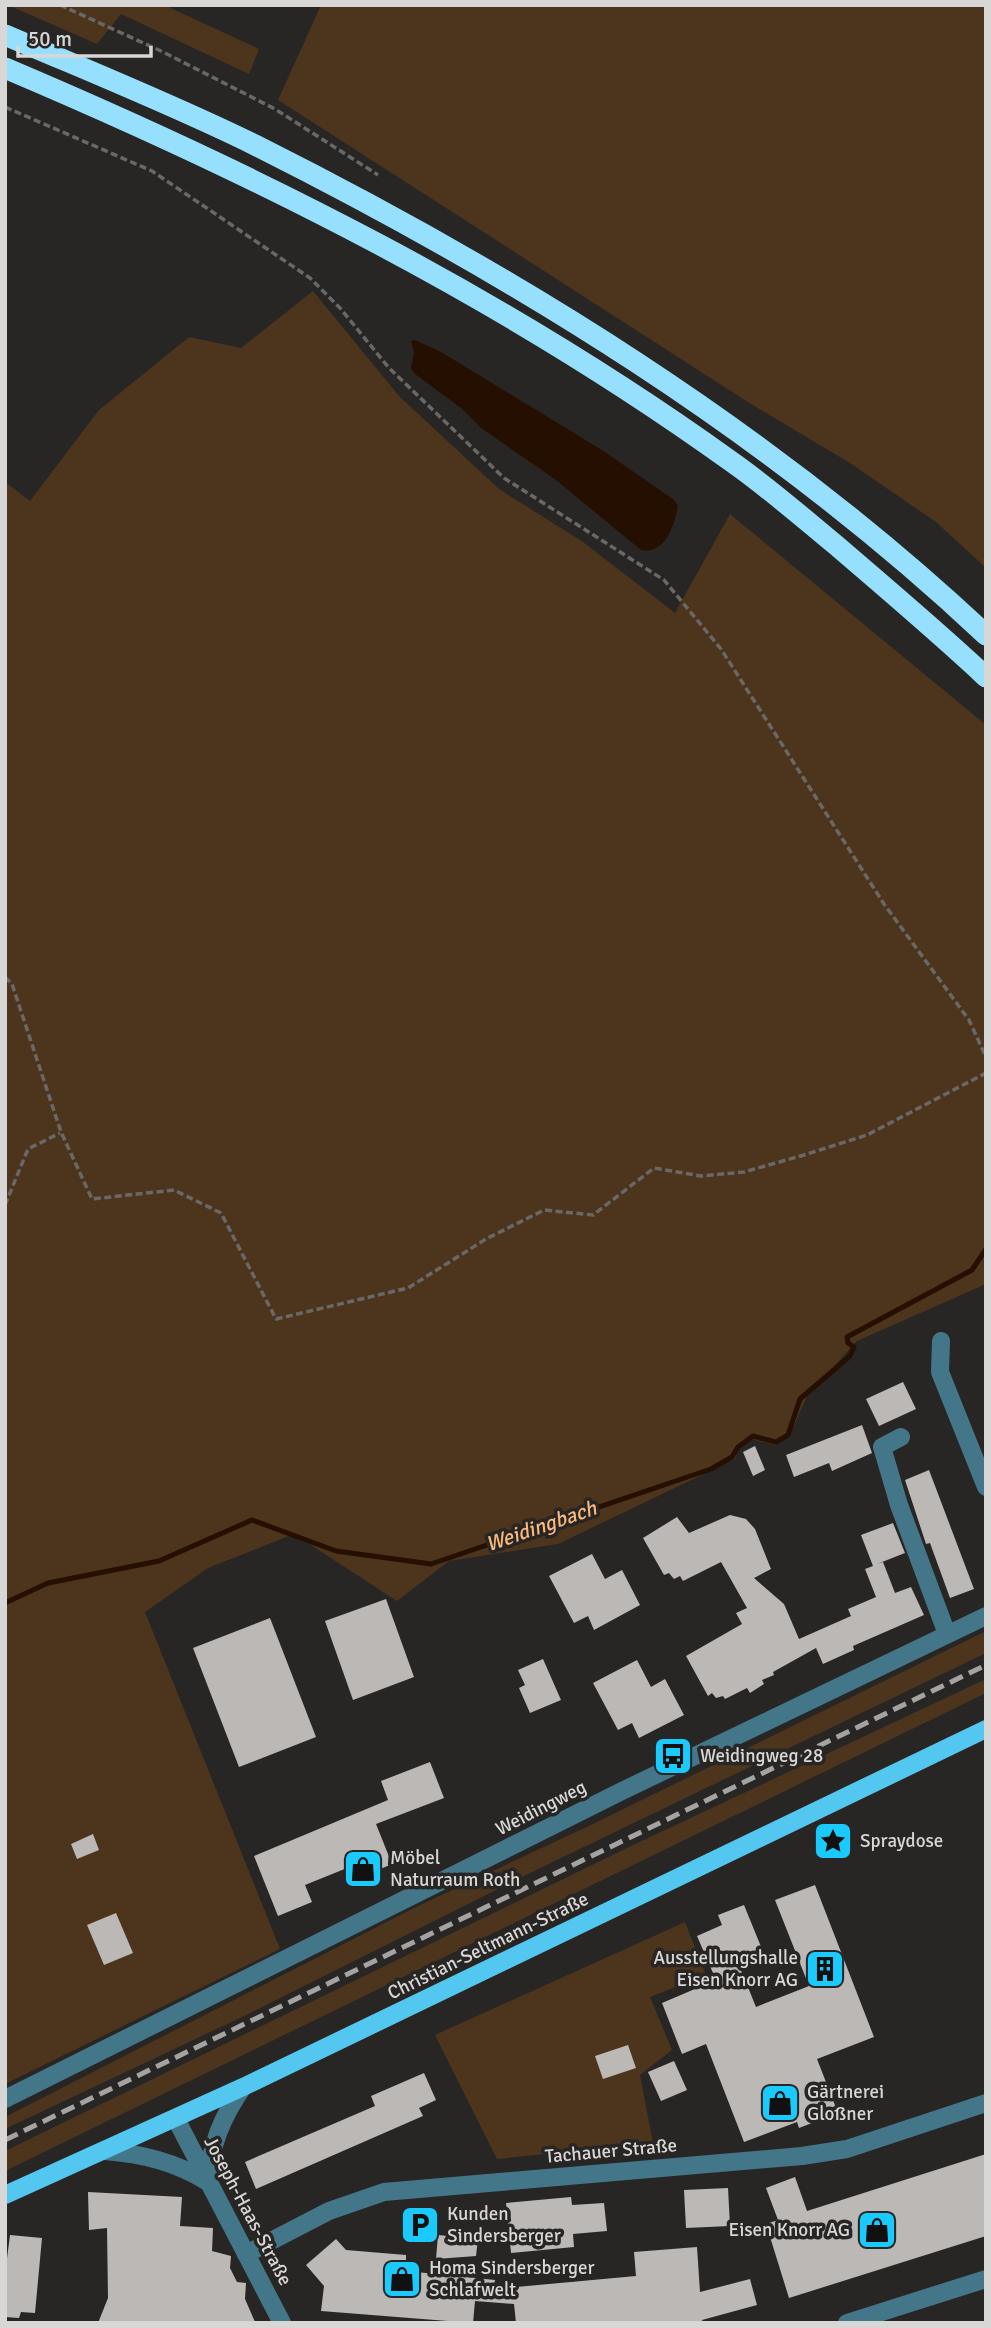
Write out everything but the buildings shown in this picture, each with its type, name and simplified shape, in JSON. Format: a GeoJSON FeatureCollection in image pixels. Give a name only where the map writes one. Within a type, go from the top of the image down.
{"type":"FeatureCollection","features":[{"type":"Feature","properties":{"kind":"highway"},"geometry":{"type":"LineString","coordinates":[[5,35],[264,150],[470,260],[622,352],[804,479],[986,635]]}},
{"type":"Feature","properties":{"kind":"highway"},"geometry":{"type":"LineString","coordinates":[[5,68],[189,148],[369,238],[493,306],[733,462],[876,579],[986,677]]}},
{"type":"Feature","properties":{"kind":"main road","name":"Christian-Seltmann-Straße"},"geometry":{"type":"LineString","coordinates":[[5,2195],[176,2119],[986,1729]]}},
{"type":"Feature","properties":{"kind":"street"},"geometry":{"type":"LineString","coordinates":[[941,1341],[940,1372],[986,1487]]}},
{"type":"Feature","properties":{"kind":"street"},"geometry":{"type":"LineString","coordinates":[[901,1437],[881,1447],[899,1505],[947,1634]]}},
{"type":"Feature","properties":{"kind":"street","name":"Weidingweg"},"geometry":{"type":"LineString","coordinates":[[5,2099],[622,1791],[986,1616]]}},
{"type":"Feature","properties":{"kind":"street"},"geometry":{"type":"LineString","coordinates":[[105,2151],[141,2154],[172,2163],[208,2182],[210,2155],[216,2133],[243,2087]]}},
{"type":"Feature","properties":{"kind":"street","name":"Tachauer Straße"},"geometry":{"type":"LineString","coordinates":[[246,2253],[329,2211],[384,2192],[802,2157],[847,2149],[986,2103]]}},
{"type":"Feature","properties":{"kind":"street","name":"Joseph-Haas-Straße"},"geometry":{"type":"LineString","coordinates":[[176,2119],[282,2323]]}},
{"type":"Feature","properties":{"kind":"street"},"geometry":{"type":"LineString","coordinates":[[846,2323],[986,2279]]}},
{"type":"Feature","properties":{"kind":"path"},"geometry":{"type":"LineString","coordinates":[[60,5],[275,109],[377,175]]}},
{"type":"Feature","properties":{"kind":"path"},"geometry":{"type":"LineString","coordinates":[[5,107],[152,170],[310,278],[340,308],[389,368],[504,478],[664,580],[721,649],[884,904],[969,1020],[986,1057]]}},
{"type":"Feature","properties":{"kind":"path"},"geometry":{"type":"LineString","coordinates":[[5,977],[12,985],[61,1132],[92,1199],[174,1190],[221,1213],[276,1319],[408,1288],[486,1239],[544,1210],[593,1215],[654,1168],[701,1176],[744,1172],[867,1135],[986,1073]]}},
{"type":"Feature","properties":{"kind":"path"},"geometry":{"type":"LineString","coordinates":[[5,1205],[28,1149],[61,1132]]}},
{"type":"Feature","properties":{"kind":"shaded area"},"geometry":{"type":"Polygon","coordinates":[[[8,5],[164,5],[259,49],[249,74],[121,14],[97,44],[8,5]]]}},
{"type":"Feature","properties":{"kind":"shaded area"},"geometry":{"type":"Polygon","coordinates":[[[321,5],[986,5],[986,568],[936,522],[850,463],[751,404],[278,100],[321,5]]]}},
{"type":"Feature","properties":{"kind":"shaded area"},"geometry":{"type":"Polygon","coordinates":[[[313,291],[399,396],[499,489],[583,542],[675,613],[730,514],[986,725],[986,1284],[857,1341],[807,1396],[789,1437],[775,1445],[752,1439],[739,1448],[735,1459],[558,1544],[449,1561],[397,1601],[294,1534],[208,1568],[145,1612],[280,1949],[5,2084],[5,482],[30,501],[99,410],[189,337],[241,348],[313,291]]]}},
{"type":"Feature","properties":{"kind":"shaded area"},"geometry":{"type":"Polygon","coordinates":[[[415,340],[441,352],[605,452],[674,500],[678,506],[667,538],[656,548],[641,550],[556,480],[481,428],[461,408],[415,374],[411,368],[414,353],[411,341],[415,340]]]}},
{"type":"Feature","properties":{"kind":"shaded area"},"geometry":{"type":"Polygon","coordinates":[[[986,1631],[986,1653],[530,1873],[242,2017],[5,2129],[5,2117],[418,1906],[593,1824],[986,1631]]]}},
{"type":"Feature","properties":{"kind":"shaded area"},"geometry":{"type":"Polygon","coordinates":[[[986,1679],[986,1693],[5,2171],[5,2151],[631,1846],[986,1679]]]}},
{"type":"Feature","properties":{"kind":"shaded area"},"geometry":{"type":"Polygon","coordinates":[[[685,1922],[706,1975],[650,1997],[672,2050],[640,2075],[653,2143],[497,2159],[435,2035],[685,1922]]]}},
{"type":"Feature","properties":{"kind":"waterway","name":"Weidingbach"},"geometry":{"type":"LineString","coordinates":[[5,1603],[48,1583],[159,1561],[252,1520],[336,1551],[431,1564],[711,1469],[732,1457],[738,1447],[753,1436],[776,1442],[788,1435],[800,1399],[850,1356],[854,1347],[848,1343],[847,1337],[972,1270],[986,1249]]}},
{"type":"Feature","properties":{"kind":"railway"},"geometry":{"type":"LineString","coordinates":[[5,2140],[986,1665]]}},
{"type":"Feature","properties":{"kind":"place","name":"Weidingweg 28"},"geometry":{"type":"Point","coordinates":[673,1756]}},
{"type":"Feature","properties":{"kind":"place","name":"Spraydose"},"geometry":{"type":"Point","coordinates":[833,1841]}},
{"type":"Feature","properties":{"kind":"place","name":"Möbel Naturraum Roth"},"geometry":{"type":"Point","coordinates":[363,1869]}},
{"type":"Feature","properties":{"kind":"place","name":"Ausstellungshalle Eisen Knorr AG"},"geometry":{"type":"Point","coordinates":[825,1969]}},
{"type":"Feature","properties":{"kind":"place","name":"Gärtnerei Gloßner"},"geometry":{"type":"Point","coordinates":[780,2103]}},
{"type":"Feature","properties":{"kind":"place","name":"Kunden Sindersberger"},"geometry":{"type":"Point","coordinates":[420,2225]}},
{"type":"Feature","properties":{"kind":"place","name":"Eisen Knorr AG"},"geometry":{"type":"Point","coordinates":[877,2230]}},
{"type":"Feature","properties":{"kind":"place","name":"Homa Sindersberger Schlafwelt"},"geometry":{"type":"Point","coordinates":[402,2279]}}]}
